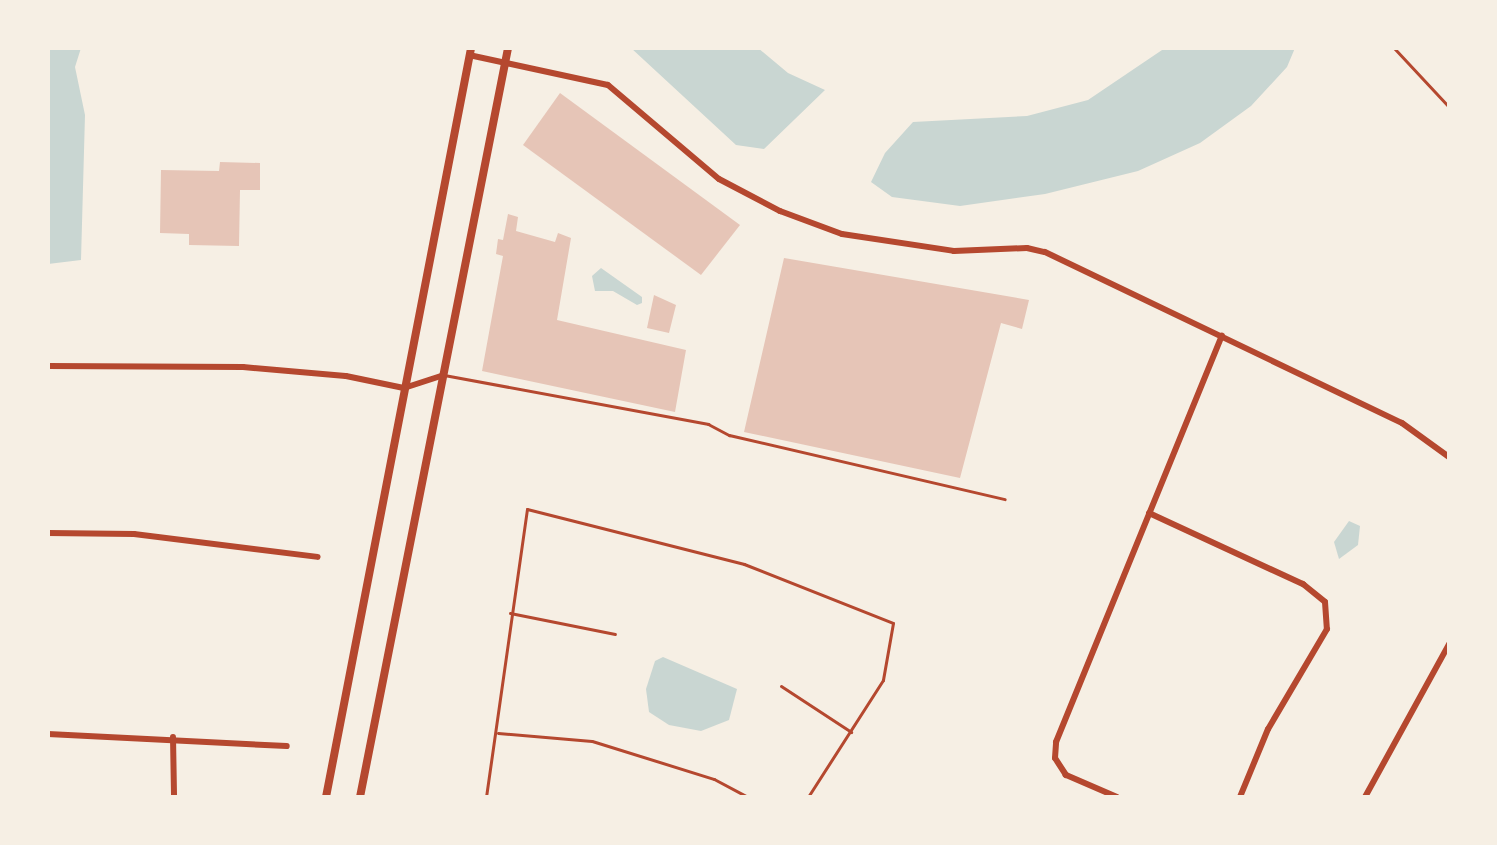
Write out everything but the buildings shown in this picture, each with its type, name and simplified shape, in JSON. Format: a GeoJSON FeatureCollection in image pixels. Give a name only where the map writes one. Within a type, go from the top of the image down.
{"type":"FeatureCollection","features":[{"type":"Feature","properties":{"kind":"street"},"geometry":{"type":"LineString","coordinates":[[360,797],[508,48]]}},
{"type":"Feature","properties":{"kind":"street"},"geometry":{"type":"LineString","coordinates":[[326,797],[470,51],[608,85],[719,179],[800,218],[893,245],[1045,252],[1402,423],[1449,457]]}},
{"type":"Feature","properties":{"kind":"street"},"geometry":{"type":"LineString","coordinates":[[1117,797],[1066,775],[1055,758],[1056,742],[1222,336]]}},
{"type":"Feature","properties":{"kind":"street"},"geometry":{"type":"LineString","coordinates":[[48,366],[243,367],[346,376],[404,388],[444,375]]}},
{"type":"Feature","properties":{"kind":"street"},"geometry":{"type":"LineString","coordinates":[[1149,513],[1303,584],[1325,602],[1327,629],[1268,729],[1240,797]]}},
{"type":"Feature","properties":{"kind":"street"},"geometry":{"type":"LineString","coordinates":[[48,533],[134,534],[318,557]]}},
{"type":"Feature","properties":{"kind":"street"},"geometry":{"type":"LineString","coordinates":[[1365,797],[1449,644]]}},
{"type":"Feature","properties":{"kind":"street"},"geometry":{"type":"LineString","coordinates":[[48,734],[173,737],[287,746]]}},
{"type":"Feature","properties":{"kind":"street"},"geometry":{"type":"LineString","coordinates":[[173,737],[174,797]]}},
{"type":"Feature","properties":{"kind":"lane"},"geometry":{"type":"LineString","coordinates":[[1394,48],[1449,107]]}},
{"type":"Feature","properties":{"kind":"lane"},"geometry":{"type":"LineString","coordinates":[[444,375],[708,424],[729,435],[1005,499]]}},
{"type":"Feature","properties":{"kind":"lane"},"geometry":{"type":"LineString","coordinates":[[486,797],[498,733],[510,613],[527,509],[744,564],[893,623],[883,680],[808,797]]}},
{"type":"Feature","properties":{"kind":"lane"},"geometry":{"type":"LineString","coordinates":[[510,613],[615,634]]}},
{"type":"Feature","properties":{"kind":"lane"},"geometry":{"type":"LineString","coordinates":[[781,686],[851,732]]}},
{"type":"Feature","properties":{"kind":"lane"},"geometry":{"type":"LineString","coordinates":[[498,733],[592,741],[714,779],[748,797]]}},
{"type":"Feature","properties":{"kind":"shaded area"},"geometry":{"type":"Polygon","coordinates":[[[48,48],[81,48],[75,67],[85,115],[81,260],[48,264],[48,48]]]}},
{"type":"Feature","properties":{"kind":"shaded area"},"geometry":{"type":"Polygon","coordinates":[[[631,48],[758,48],[788,73],[825,90],[764,149],[736,145],[631,48]]]}},
{"type":"Feature","properties":{"kind":"shaded area"},"geometry":{"type":"Polygon","coordinates":[[[1165,48],[1295,48],[1287,67],[1251,106],[1200,143],[1138,171],[1045,194],[960,206],[892,197],[871,182],[885,153],[913,122],[1027,116],[1088,100],[1165,48]]]}},
{"type":"Feature","properties":{"kind":"shaded area"},"geometry":{"type":"Polygon","coordinates":[[[601,268],[642,297],[642,303],[637,305],[613,291],[595,291],[592,276],[601,268]]]}},
{"type":"Feature","properties":{"kind":"shaded area"},"geometry":{"type":"Polygon","coordinates":[[[1349,521],[1360,526],[1358,545],[1339,559],[1334,542],[1349,521]]]}},
{"type":"Feature","properties":{"kind":"shaded area"},"geometry":{"type":"Polygon","coordinates":[[[663,657],[737,689],[729,720],[701,731],[669,725],[649,712],[646,689],[655,661],[663,657]]]}}]}
